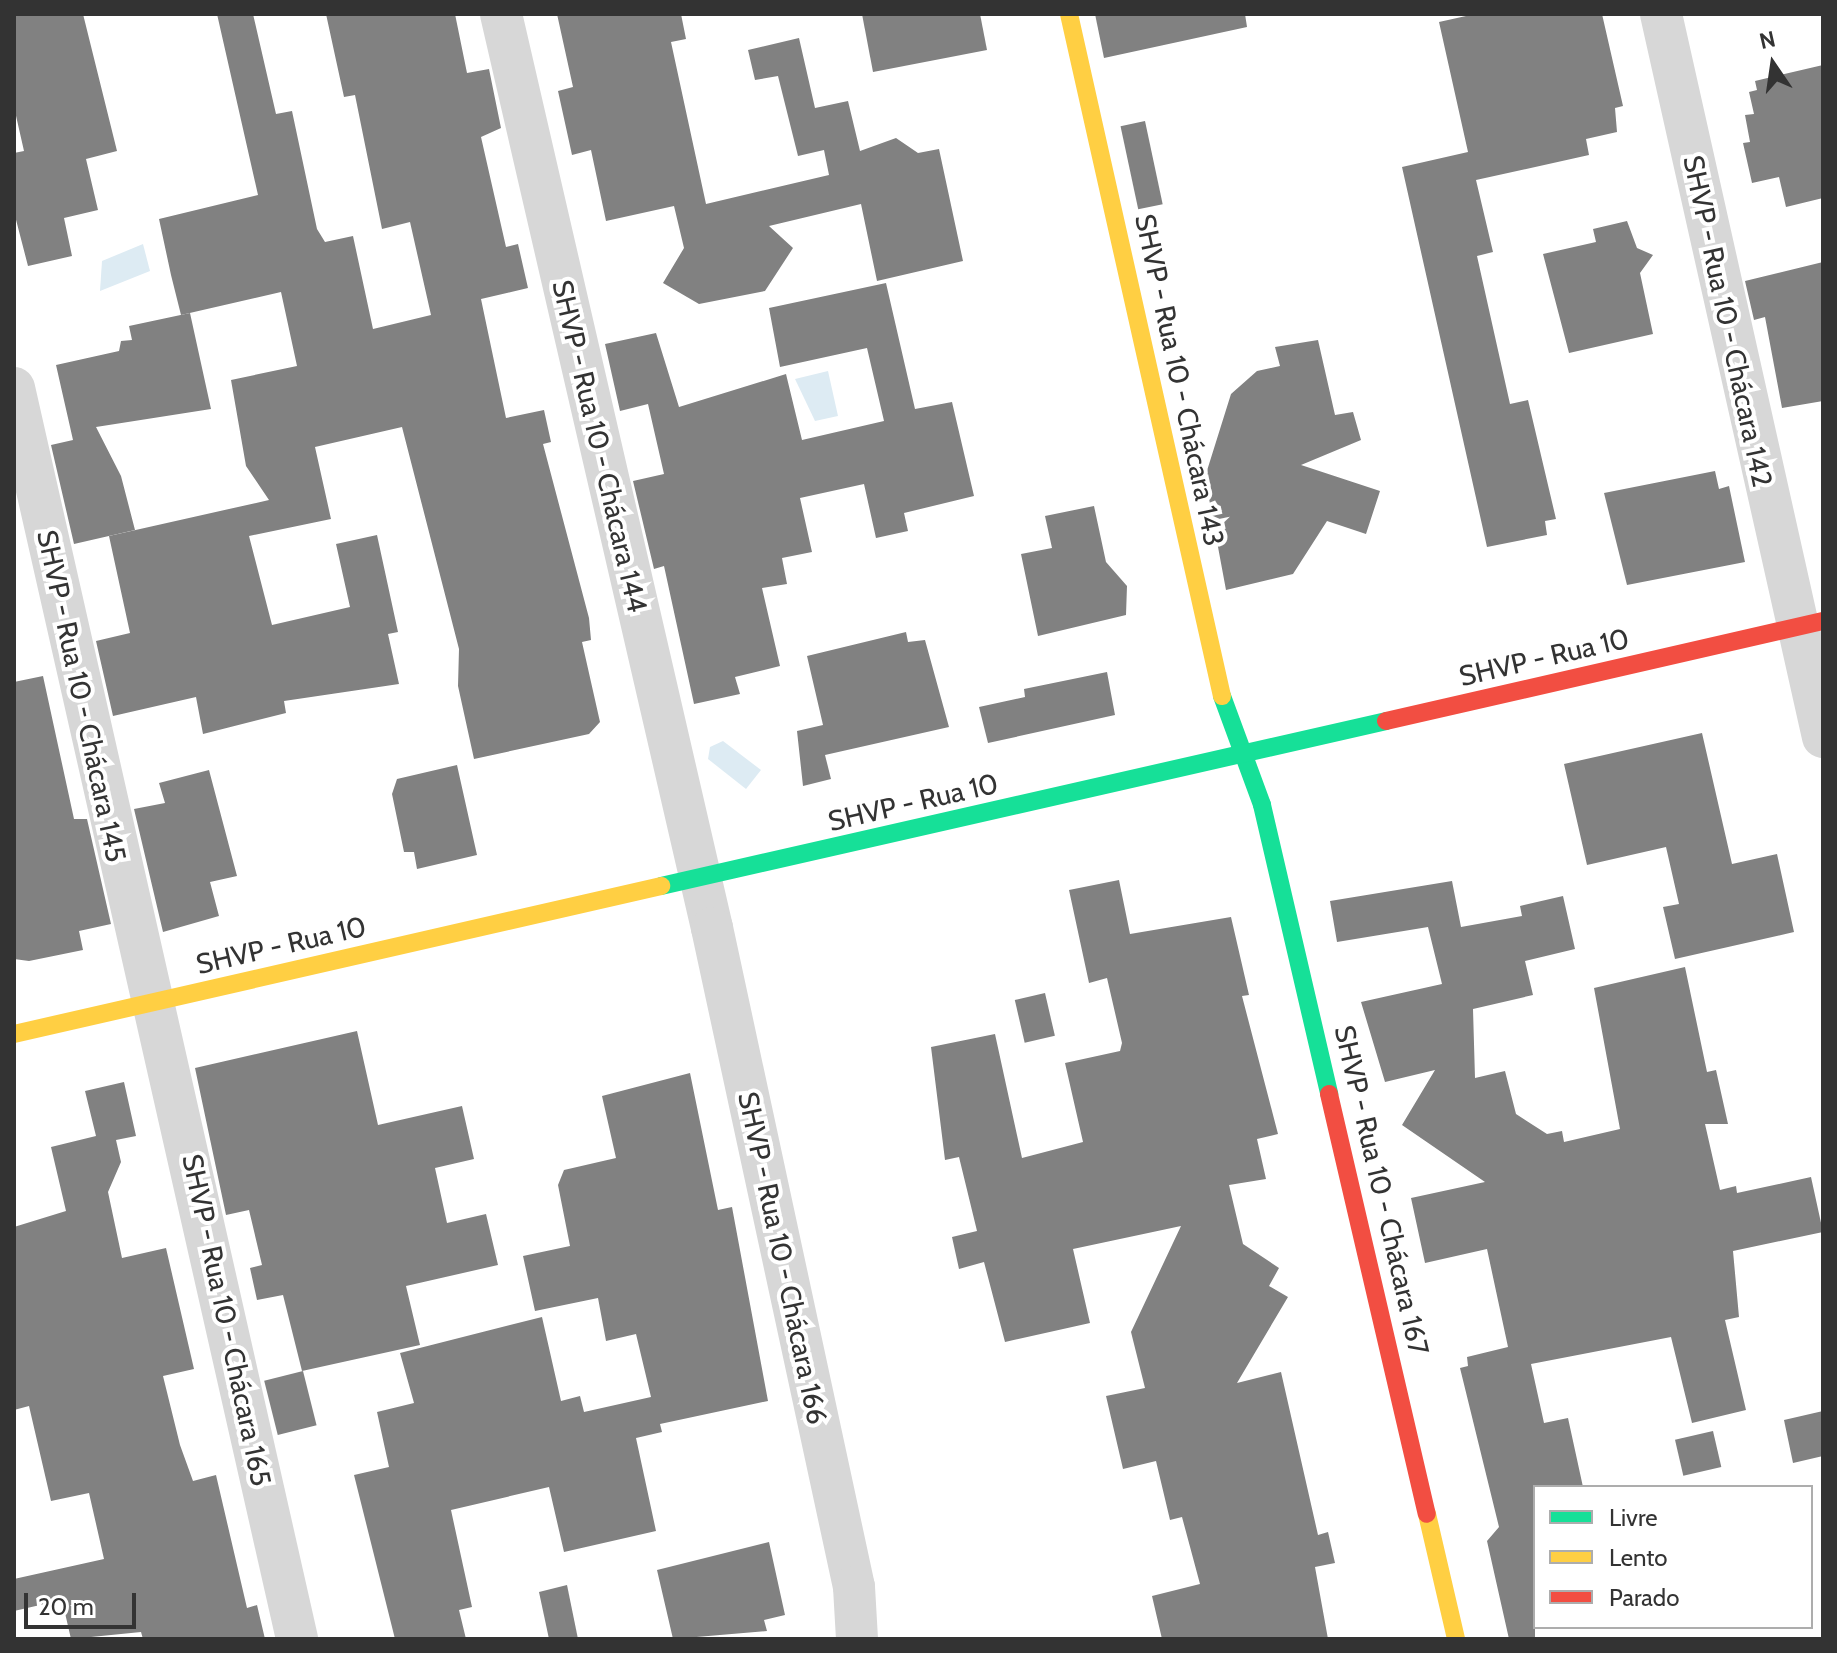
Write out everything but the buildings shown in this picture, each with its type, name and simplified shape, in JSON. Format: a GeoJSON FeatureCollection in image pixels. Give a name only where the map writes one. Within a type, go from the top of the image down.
{"type":"FeatureCollection","features":[{"type":"Feature","properties":{"kind":"street","name":"SHVP - Rua 10 - Chácara 144"},"geometry":{"type":"LineString","coordinates":[[501,14],[700,879]]}},
{"type":"Feature","properties":{"kind":"street","name":"SHVP - Rua 10 - Chácara 143"},"geometry":{"type":"LineString","coordinates":[[1069,14],[1220,691],[1244,756]]}},
{"type":"Feature","properties":{"kind":"street","name":"SHVP - Rua 10 - Chácara 142"},"geometry":{"type":"LineString","coordinates":[[1661,14],[1810,624],[1823,737]]}},
{"type":"Feature","properties":{"kind":"street","name":"SHVP - Rua 10 - Chácara 145"},"geometry":{"type":"LineString","coordinates":[[14,388],[152,1003]]}},
{"type":"Feature","properties":{"kind":"street","name":"SHVP - Rua 10"},"geometry":{"type":"LineString","coordinates":[[14,1034],[1244,756],[1810,624]]}},
{"type":"Feature","properties":{"kind":"street","name":"SHVP - Rua 10 - Chácara 167"},"geometry":{"type":"LineString","coordinates":[[1244,756],[1324,1060],[1456,1639]]}},
{"type":"Feature","properties":{"kind":"street","name":"SHVP - Rua 10 - Chácara 166"},"geometry":{"type":"LineString","coordinates":[[700,879],[854,1587],[857,1639]]}},
{"type":"Feature","properties":{"kind":"street","name":"SHVP - Rua 10 - Chácara 165"},"geometry":{"type":"LineString","coordinates":[[152,1003],[297,1639]]}},
{"type":"Feature","properties":{"kind":"shaded area"},"geometry":{"type":"Polygon","coordinates":[[[143,244],[150,271],[100,291],[102,261],[143,244]]]}},
{"type":"Feature","properties":{"kind":"shaded area"},"geometry":{"type":"Polygon","coordinates":[[[828,371],[838,416],[815,421],[795,379],[828,371]]]}},
{"type":"Feature","properties":{"kind":"shaded area"},"geometry":{"type":"Polygon","coordinates":[[[723,741],[761,770],[746,789],[708,759],[710,747],[723,741]]]}},
{"type":"Feature","properties":{"kind":"traffic: fast"},"geometry":{"type":"LineString","coordinates":[[1222,696],[1262,805],[1329,1094]]}},
{"type":"Feature","properties":{"kind":"traffic: fast"},"geometry":{"type":"LineString","coordinates":[[661,886],[1386,721]]}},
{"type":"Feature","properties":{"kind":"traffic: slow"},"geometry":{"type":"LineString","coordinates":[[1069,14],[1222,696]]}},
{"type":"Feature","properties":{"kind":"traffic: slow"},"geometry":{"type":"LineString","coordinates":[[14,1034],[661,886]]}},
{"type":"Feature","properties":{"kind":"traffic: slow"},"geometry":{"type":"LineString","coordinates":[[1427,1514],[1456,1639]]}},
{"type":"Feature","properties":{"kind":"traffic: jam"},"geometry":{"type":"LineString","coordinates":[[1386,721],[1823,621]]}},
{"type":"Feature","properties":{"kind":"traffic: jam"},"geometry":{"type":"LineString","coordinates":[[1329,1094],[1427,1514]]}}]}
